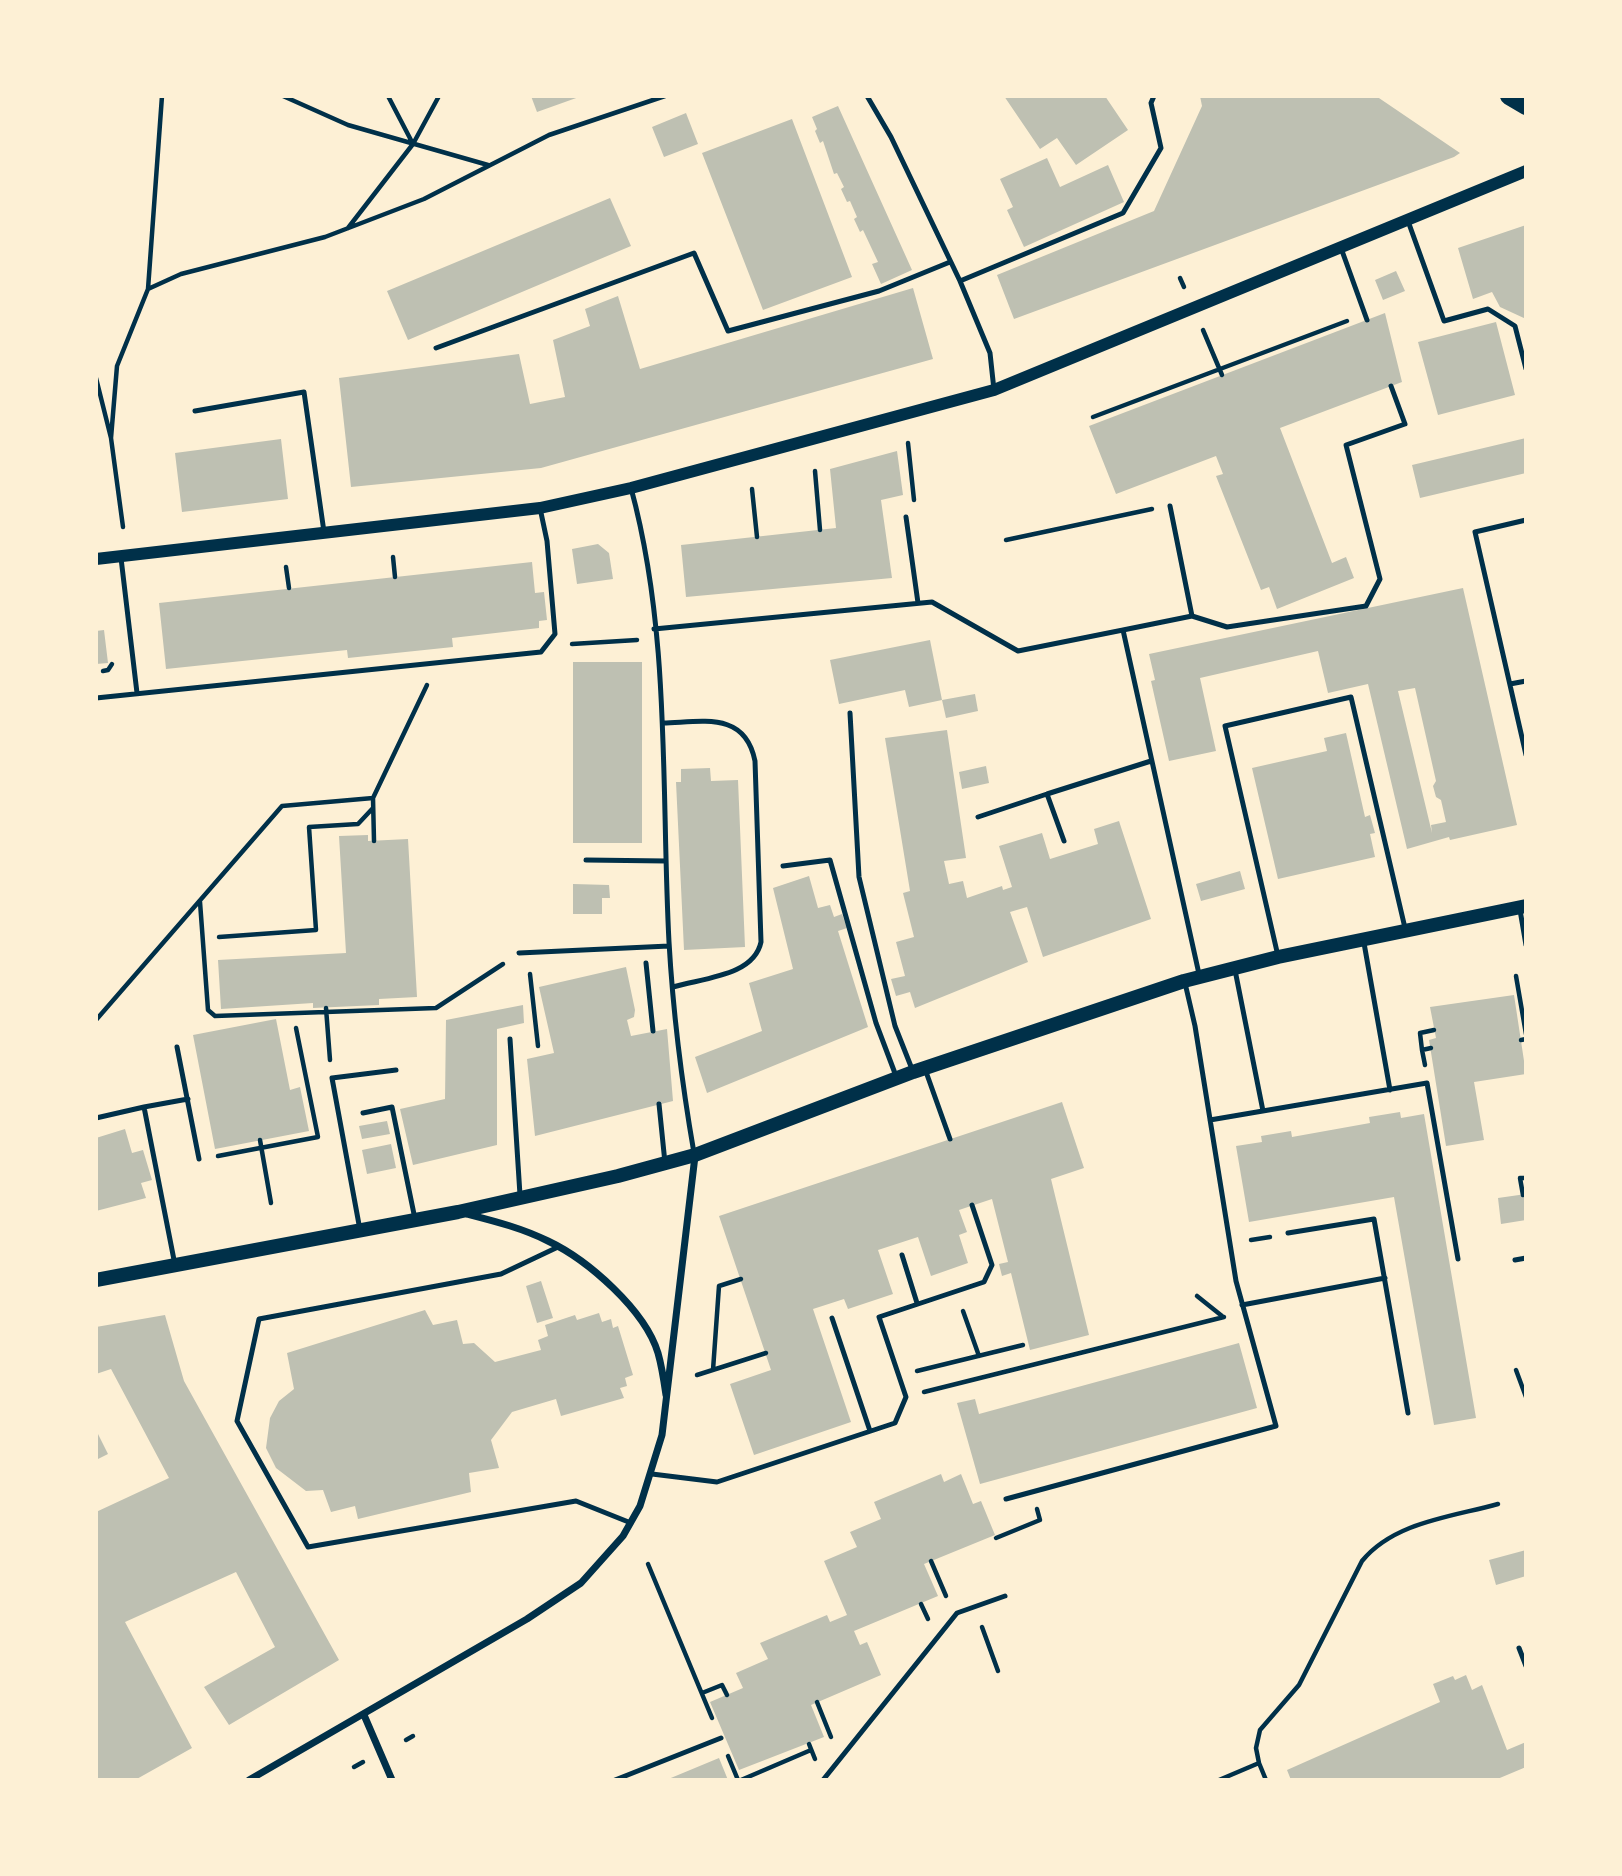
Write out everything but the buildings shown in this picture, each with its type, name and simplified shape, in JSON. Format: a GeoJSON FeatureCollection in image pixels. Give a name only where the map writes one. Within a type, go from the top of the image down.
{"type":"FeatureCollection","features":[{"type":"Feature","properties":{"kind":"main road"},"geometry":{"type":"LineString","coordinates":[[1509,96],[1526,106]]}},
{"type":"Feature","properties":{"kind":"main road"},"geometry":{"type":"LineString","coordinates":[[96,1280],[458,1212],[665,1163],[695,1155],[896,1078],[1184,981],[1278,957],[1522,907]]}},
{"type":"Feature","properties":{"kind":"street"},"geometry":{"type":"LineString","coordinates":[[96,559],[540,508],[631,488],[994,390],[1526,171]]}},
{"type":"Feature","properties":{"kind":"street"},"geometry":{"type":"LineString","coordinates":[[249,1780],[527,1619],[581,1583],[631,1523],[652,1474],[668,1403],[695,1155]]}},
{"type":"Feature","properties":{"kind":"street"},"geometry":{"type":"LineString","coordinates":[[458,1212],[509,1225],[558,1247],[616,1290],[637,1314],[658,1351],[668,1403]]}},
{"type":"Feature","properties":{"kind":"street"},"geometry":{"type":"LineString","coordinates":[[364,1715],[392,1780]]}},
{"type":"Feature","properties":{"kind":"lane"},"geometry":{"type":"LineString","coordinates":[[867,96],[891,137],[960,281],[990,353],[994,390]]}},
{"type":"Feature","properties":{"kind":"lane"},"geometry":{"type":"LineString","coordinates":[[960,281],[1123,213],[1161,148],[1151,103],[1154,96]]}},
{"type":"Feature","properties":{"kind":"lane"},"geometry":{"type":"LineString","coordinates":[[1408,221],[1444,321],[1488,309],[1515,326],[1526,369]]}},
{"type":"Feature","properties":{"kind":"lane"},"geometry":{"type":"LineString","coordinates":[[1340,248],[1367,320]]}},
{"type":"Feature","properties":{"kind":"lane"},"geometry":{"type":"LineString","coordinates":[[436,348],[694,253],[728,331],[879,291],[950,262]]}},
{"type":"Feature","properties":{"kind":"lane"},"geometry":{"type":"LineString","coordinates":[[654,629],[932,602],[1018,651],[1192,616],[1227,627],[1366,606],[1380,579],[1346,445],[1405,424],[1391,386]]}},
{"type":"Feature","properties":{"kind":"lane"},"geometry":{"type":"LineString","coordinates":[[195,411],[304,392],[324,532]]}},
{"type":"Feature","properties":{"kind":"lane"},"geometry":{"type":"LineString","coordinates":[[631,488],[640,521],[656,639],[663,723],[669,946],[685,1100],[695,1155]]}},
{"type":"Feature","properties":{"kind":"lane"},"geometry":{"type":"LineString","coordinates":[[1170,506],[1192,616]]}},
{"type":"Feature","properties":{"kind":"lane"},"geometry":{"type":"LineString","coordinates":[[96,698],[541,652],[555,634],[547,541],[540,508]]}},
{"type":"Feature","properties":{"kind":"lane"},"geometry":{"type":"LineString","coordinates":[[906,517],[918,603]]}},
{"type":"Feature","properties":{"kind":"lane"},"geometry":{"type":"LineString","coordinates":[[1526,520],[1475,532],[1526,755]]}},
{"type":"Feature","properties":{"kind":"lane"},"geometry":{"type":"LineString","coordinates":[[120,555],[137,693]]}},
{"type":"Feature","properties":{"kind":"lane"},"geometry":{"type":"LineString","coordinates":[[1123,630],[1199,977]]}},
{"type":"Feature","properties":{"kind":"lane"},"geometry":{"type":"LineString","coordinates":[[1510,684],[1526,681]]}},
{"type":"Feature","properties":{"kind":"lane"},"geometry":{"type":"LineString","coordinates":[[1278,957],[1225,726],[1352,697],[1406,931]]}},
{"type":"Feature","properties":{"kind":"lane"},"geometry":{"type":"LineString","coordinates":[[850,713],[859,877],[889,1003],[950,1139]]}},
{"type":"Feature","properties":{"kind":"lane"},"geometry":{"type":"LineString","coordinates":[[663,723],[720,722],[734,726],[746,735],[755,761],[761,942],[759,953],[747,966],[673,987]]}},
{"type":"Feature","properties":{"kind":"lane"},"geometry":{"type":"LineString","coordinates":[[978,817],[1151,761]]}},
{"type":"Feature","properties":{"kind":"lane"},"geometry":{"type":"LineString","coordinates":[[1047,794],[1064,841]]}},
{"type":"Feature","properties":{"kind":"lane"},"geometry":{"type":"LineString","coordinates":[[586,860],[666,861]]}},
{"type":"Feature","properties":{"kind":"lane"},"geometry":{"type":"LineString","coordinates":[[783,866],[830,860],[876,1023],[896,1078]]}},
{"type":"Feature","properties":{"kind":"lane"},"geometry":{"type":"LineString","coordinates":[[1522,907],[1526,945]]}},
{"type":"Feature","properties":{"kind":"lane"},"geometry":{"type":"LineString","coordinates":[[1363,939],[1390,1090]]}},
{"type":"Feature","properties":{"kind":"lane"},"geometry":{"type":"LineString","coordinates":[[519,953],[669,946]]}},
{"type":"Feature","properties":{"kind":"lane"},"geometry":{"type":"LineString","coordinates":[[646,963],[653,1031]]}},
{"type":"Feature","properties":{"kind":"lane"},"geometry":{"type":"LineString","coordinates":[[1235,968],[1263,1111]]}},
{"type":"Feature","properties":{"kind":"lane"},"geometry":{"type":"LineString","coordinates":[[1006,1499],[1276,1426],[1243,1308],[1184,981]]}},
{"type":"Feature","properties":{"kind":"lane"},"geometry":{"type":"LineString","coordinates":[[510,1039],[520,1198]]}},
{"type":"Feature","properties":{"kind":"lane"},"geometry":{"type":"LineString","coordinates":[[177,1047],[200,1159]]}},
{"type":"Feature","properties":{"kind":"lane"},"geometry":{"type":"LineString","coordinates":[[360,1230],[332,1078],[396,1070]]}},
{"type":"Feature","properties":{"kind":"lane"},"geometry":{"type":"LineString","coordinates":[[1210,1120],[1427,1083],[1458,1259]]}},
{"type":"Feature","properties":{"kind":"lane"},"geometry":{"type":"LineString","coordinates":[[96,1118],[188,1099]]}},
{"type":"Feature","properties":{"kind":"lane"},"geometry":{"type":"LineString","coordinates":[[659,1104],[665,1163]]}},
{"type":"Feature","properties":{"kind":"lane"},"geometry":{"type":"LineString","coordinates":[[144,1107],[176,1265]]}},
{"type":"Feature","properties":{"kind":"lane"},"geometry":{"type":"LineString","coordinates":[[363,1113],[392,1107],[415,1220]]}},
{"type":"Feature","properties":{"kind":"lane"},"geometry":{"type":"LineString","coordinates":[[652,1474],[717,1482],[895,1423],[906,1397],[879,1317],[984,1282],[992,1265],[972,1205]]}},
{"type":"Feature","properties":{"kind":"lane"},"geometry":{"type":"LineString","coordinates":[[1288,1233],[1374,1219],[1408,1413]]}},
{"type":"Feature","properties":{"kind":"lane"},"geometry":{"type":"LineString","coordinates":[[558,1247],[501,1274],[259,1319],[237,1421],[308,1546],[576,1501],[631,1523]]}},
{"type":"Feature","properties":{"kind":"lane"},"geometry":{"type":"LineString","coordinates":[[902,1255],[918,1303]]}},
{"type":"Feature","properties":{"kind":"lane"},"geometry":{"type":"LineString","coordinates":[[1516,1260],[1526,1258]]}},
{"type":"Feature","properties":{"kind":"lane"},"geometry":{"type":"LineString","coordinates":[[1243,1308],[1385,1278]]}},
{"type":"Feature","properties":{"kind":"lane"},"geometry":{"type":"LineString","coordinates":[[832,1318],[870,1431]]}},
{"type":"Feature","properties":{"kind":"lane"},"geometry":{"type":"LineString","coordinates":[[823,1780],[957,1612],[1005,1596]]}},
{"type":"Feature","properties":{"kind":"lane"},"geometry":{"type":"LineString","coordinates":[[1519,1648],[1526,1666]]}},
{"type":"Feature","properties":{"kind":"lane"},"geometry":{"type":"LineString","coordinates":[[615,1780],[721,1738]]}},
{"type":"Feature","properties":{"kind":"path"},"geometry":{"type":"LineString","coordinates":[[111,438],[117,366],[148,289],[162,96]]}},
{"type":"Feature","properties":{"kind":"path"},"geometry":{"type":"LineString","coordinates":[[282,96],[348,125],[488,166]]}},
{"type":"Feature","properties":{"kind":"path"},"geometry":{"type":"LineString","coordinates":[[388,96],[414,144]]}},
{"type":"Feature","properties":{"kind":"path"},"geometry":{"type":"LineString","coordinates":[[348,228],[414,144],[439,96]]}},
{"type":"Feature","properties":{"kind":"path"},"geometry":{"type":"LineString","coordinates":[[148,289],[181,274],[324,237],[424,199],[549,135],[665,96]]}},
{"type":"Feature","properties":{"kind":"path"},"geometry":{"type":"LineString","coordinates":[[1093,417],[1221,372],[1348,321]]}},
{"type":"Feature","properties":{"kind":"path"},"geometry":{"type":"LineString","coordinates":[[1207,338],[1221,372]]}},
{"type":"Feature","properties":{"kind":"path"},"geometry":{"type":"LineString","coordinates":[[96,378],[111,438],[123,527]]}},
{"type":"Feature","properties":{"kind":"path"},"geometry":{"type":"LineString","coordinates":[[906,517],[916,497],[908,443]]}},
{"type":"Feature","properties":{"kind":"path"},"geometry":{"type":"LineString","coordinates":[[816,471],[820,530]]}},
{"type":"Feature","properties":{"kind":"path"},"geometry":{"type":"LineString","coordinates":[[752,489],[757,537]]}},
{"type":"Feature","properties":{"kind":"path"},"geometry":{"type":"LineString","coordinates":[[1006,540],[1170,506]]}},
{"type":"Feature","properties":{"kind":"path"},"geometry":{"type":"LineString","coordinates":[[393,557],[395,577]]}},
{"type":"Feature","properties":{"kind":"path"},"geometry":{"type":"LineString","coordinates":[[286,567],[289,589]]}},
{"type":"Feature","properties":{"kind":"path"},"geometry":{"type":"LineString","coordinates":[[555,634],[568,644],[656,639]]}},
{"type":"Feature","properties":{"kind":"path"},"geometry":{"type":"LineString","coordinates":[[374,841],[373,799],[438,662]]}},
{"type":"Feature","properties":{"kind":"path"},"geometry":{"type":"LineString","coordinates":[[96,1020],[282,806],[373,799]]}},
{"type":"Feature","properties":{"kind":"path"},"geometry":{"type":"LineString","coordinates":[[219,937],[316,930],[309,827],[358,824],[373,808]]}},
{"type":"Feature","properties":{"kind":"path"},"geometry":{"type":"LineString","coordinates":[[200,901],[208,1010],[215,1016],[326,1009],[436,1008],[519,953]]}},
{"type":"Feature","properties":{"kind":"path"},"geometry":{"type":"LineString","coordinates":[[527,953],[538,1046]]}},
{"type":"Feature","properties":{"kind":"path"},"geometry":{"type":"LineString","coordinates":[[1516,976],[1524,1038]]}},
{"type":"Feature","properties":{"kind":"path"},"geometry":{"type":"LineString","coordinates":[[326,1009],[329,1045]]}},
{"type":"Feature","properties":{"kind":"path"},"geometry":{"type":"LineString","coordinates":[[200,1159],[318,1137],[296,1028]]}},
{"type":"Feature","properties":{"kind":"path"},"geometry":{"type":"LineString","coordinates":[[1422,1050],[1420,1032],[1434,1030]]}},
{"type":"Feature","properties":{"kind":"path"},"geometry":{"type":"LineString","coordinates":[[260,1140],[271,1203]]}},
{"type":"Feature","properties":{"kind":"path"},"geometry":{"type":"LineString","coordinates":[[1523,1195],[1520,1178],[1526,1178]]}},
{"type":"Feature","properties":{"kind":"path"},"geometry":{"type":"LineString","coordinates":[[713,1370],[719,1286],[741,1279]]}},
{"type":"Feature","properties":{"kind":"path"},"geometry":{"type":"LineString","coordinates":[[1197,1296],[1223,1317]]}},
{"type":"Feature","properties":{"kind":"path"},"geometry":{"type":"LineString","coordinates":[[906,1397],[1223,1317],[1243,1308]]}},
{"type":"Feature","properties":{"kind":"path"},"geometry":{"type":"LineString","coordinates":[[899,1375],[1023,1345]]}},
{"type":"Feature","properties":{"kind":"path"},"geometry":{"type":"LineString","coordinates":[[697,1375],[766,1353]]}},
{"type":"Feature","properties":{"kind":"path"},"geometry":{"type":"LineString","coordinates":[[1516,1370],[1526,1397]]}},
{"type":"Feature","properties":{"kind":"path"},"geometry":{"type":"LineString","coordinates":[[1266,1780],[1256,1748],[1260,1730],[1299,1685],[1357,1569],[1374,1546],[1406,1529],[1497,1504]]}},
{"type":"Feature","properties":{"kind":"path"},"geometry":{"type":"LineString","coordinates":[[996,1538],[1023,1527]]}},
{"type":"Feature","properties":{"kind":"path"},"geometry":{"type":"LineString","coordinates":[[931,1561],[951,1607]]}},
{"type":"Feature","properties":{"kind":"path"},"geometry":{"type":"LineString","coordinates":[[648,1564],[696,1679]]}},
{"type":"Feature","properties":{"kind":"path"},"geometry":{"type":"LineString","coordinates":[[975,1606],[998,1671]]}},
{"type":"Feature","properties":{"kind":"path"},"geometry":{"type":"LineString","coordinates":[[702,1693],[722,1685],[727,1695]]}},
{"type":"Feature","properties":{"kind":"path"},"geometry":{"type":"LineString","coordinates":[[817,1702],[837,1749]]}},
{"type":"Feature","properties":{"kind":"path"},"geometry":{"type":"LineString","coordinates":[[406,1740],[413,1736]]}},
{"type":"Feature","properties":{"kind":"path"},"geometry":{"type":"LineString","coordinates":[[729,1758],[740,1780],[811,1751]]}},
{"type":"Feature","properties":{"kind":"path"},"geometry":{"type":"LineString","coordinates":[[1220,1780],[1259,1763]]}}]}
